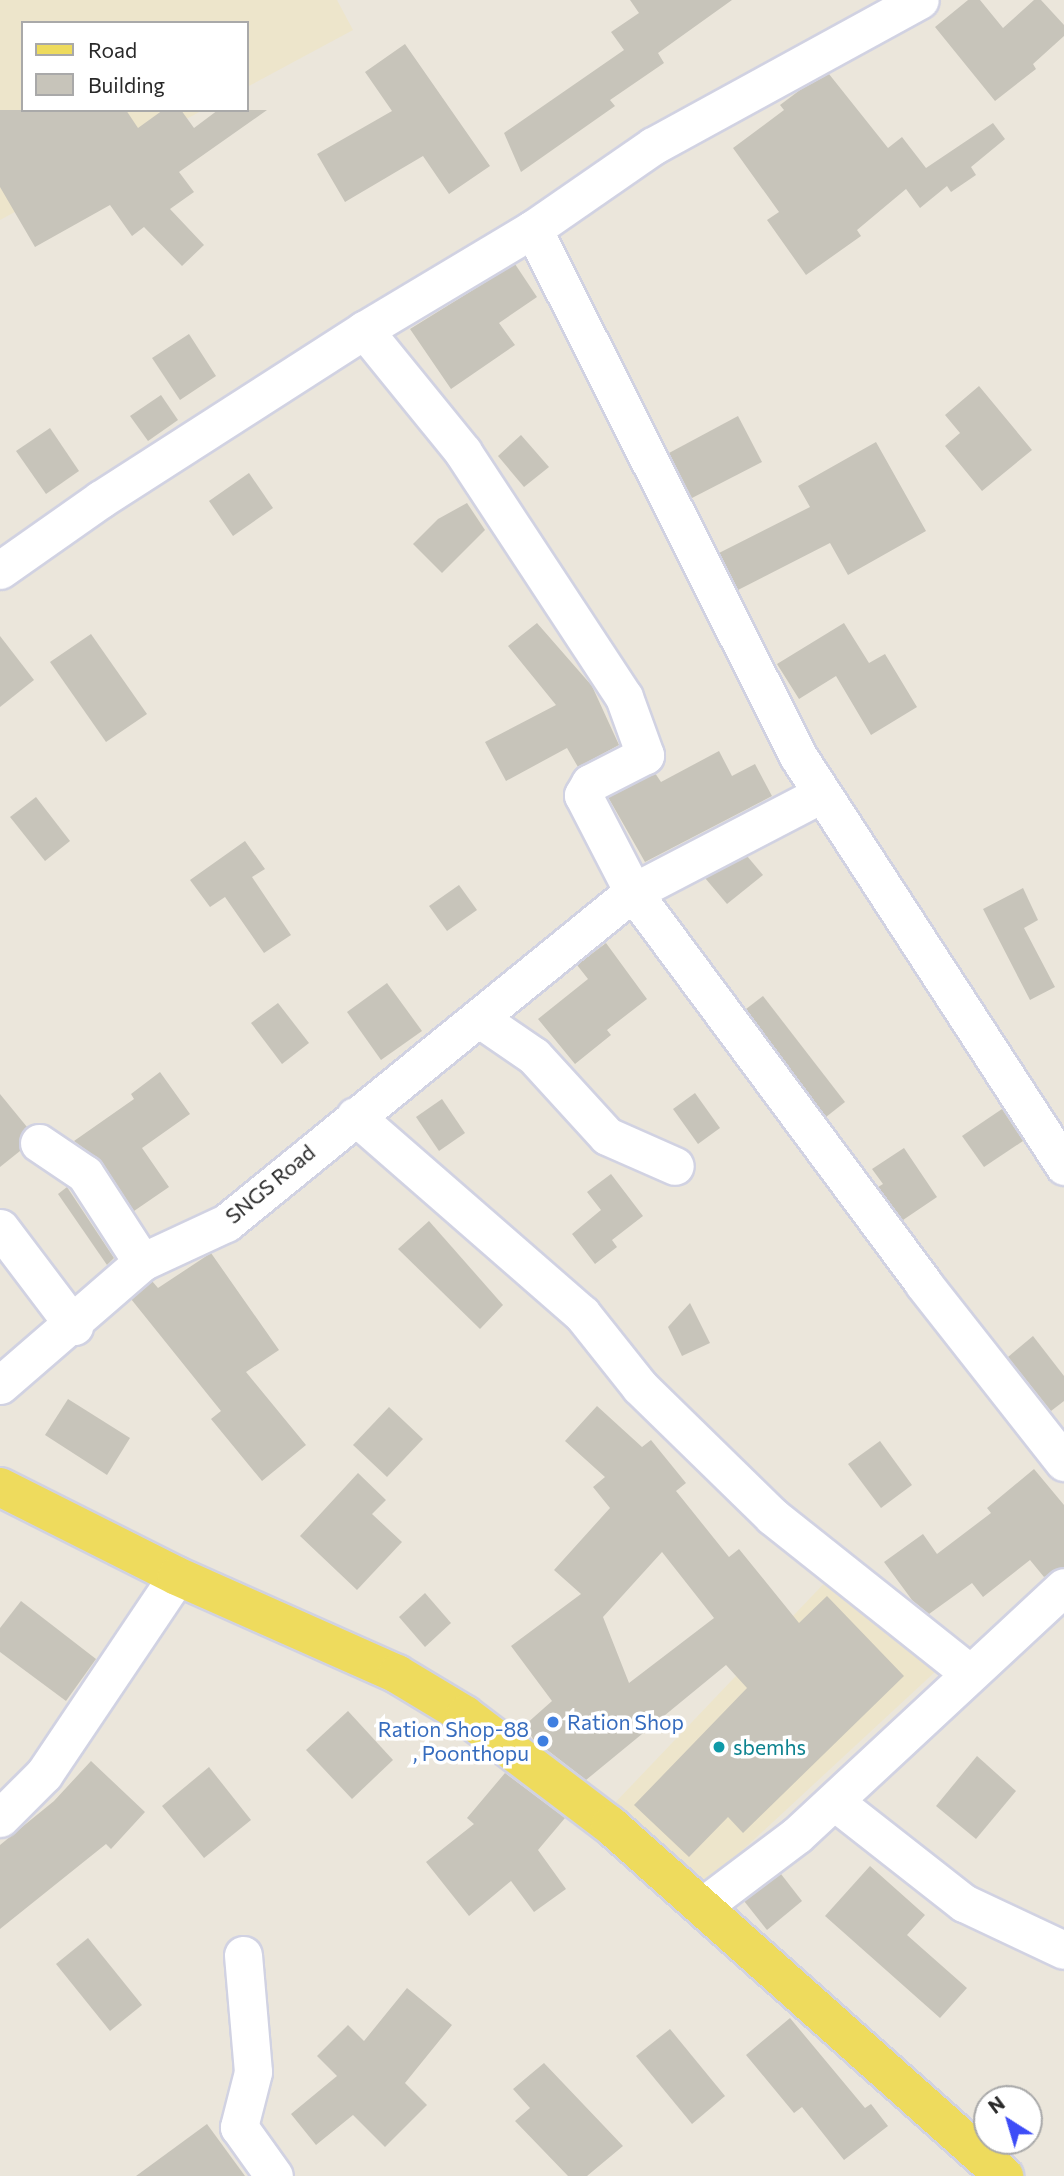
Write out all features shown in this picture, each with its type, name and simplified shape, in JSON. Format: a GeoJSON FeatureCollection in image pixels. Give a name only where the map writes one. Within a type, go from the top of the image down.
{"type":"FeatureCollection","features":[{"type":"Feature","properties":{"kind":"main road"},"geometry":{"type":"LineString","coordinates":[[0,1487],[177,1576],[397,1674],[465,1715],[610,1825],[704,1905],[1004,2176]]}},
{"type":"Feature","properties":{"kind":"street"},"geometry":{"type":"LineString","coordinates":[[0,570],[364,330],[533,229],[653,146],[920,0]]}},
{"type":"Feature","properties":{"kind":"street"},"geometry":{"type":"LineString","coordinates":[[533,229],[821,794],[1064,1166]]}},
{"type":"Feature","properties":{"kind":"street"},"geometry":{"type":"LineString","coordinates":[[364,330],[463,452],[624,697],[645,755],[590,783],[583,795],[633,892],[915,1272],[1064,1462]]}},
{"type":"Feature","properties":{"kind":"street","name":"SNGS Road"},"geometry":{"type":"LineString","coordinates":[[0,1385],[74,1326],[142,1262],[226,1223],[633,892],[821,794]]}},
{"type":"Feature","properties":{"kind":"street"},"geometry":{"type":"LineString","coordinates":[[475,1023],[534,1056],[607,1136],[674,1166]]}},
{"type":"Feature","properties":{"kind":"street"},"geometry":{"type":"LineString","coordinates":[[355,1116],[582,1314],[640,1387],[772,1516],[968,1672]]}},
{"type":"Feature","properties":{"kind":"street"},"geometry":{"type":"LineString","coordinates":[[39,1143],[85,1174],[142,1262]]}},
{"type":"Feature","properties":{"kind":"street"},"geometry":{"type":"LineString","coordinates":[[0,1228],[74,1326]]}},
{"type":"Feature","properties":{"kind":"street"},"geometry":{"type":"LineString","coordinates":[[0,1818],[44,1774],[177,1576]]}},
{"type":"Feature","properties":{"kind":"street"},"geometry":{"type":"LineString","coordinates":[[704,1905],[835,1802],[968,1672],[1064,1587]]}},
{"type":"Feature","properties":{"kind":"street"},"geometry":{"type":"LineString","coordinates":[[835,1802],[964,1903],[1064,1950]]}},
{"type":"Feature","properties":{"kind":"street"},"geometry":{"type":"LineString","coordinates":[[243,1955],[253,2072],[239,2127],[274,2176]]}},
{"type":"Feature","properties":{"kind":"shaded area"},"geometry":{"type":"Polygon","coordinates":[[[0,0],[337,0],[353,30],[248,86],[248,21],[21,21],[21,112],[199,112],[0,220],[0,0]]]}},
{"type":"Feature","properties":{"kind":"shaded area"},"geometry":{"type":"Polygon","coordinates":[[[834,1573],[936,1671],[706,1884],[611,1807],[834,1573]]]}},
{"type":"Feature","properties":{"kind":"building"},"geometry":{"type":"Polygon","coordinates":[[[630,0],[732,0],[658,53],[664,63],[610,100],[615,106],[521,172],[504,133],[624,50],[611,32],[639,13],[630,0]]]}},
{"type":"Feature","properties":{"kind":"building"},"geometry":{"type":"Polygon","coordinates":[[[968,0],[980,0],[1003,28],[1034,0],[1041,0],[1064,25],[1064,36],[1033,64],[1036,69],[995,101],[935,27],[968,0]]]}},
{"type":"Feature","properties":{"kind":"building"},"geometry":{"type":"Polygon","coordinates":[[[405,44],[490,166],[449,194],[423,156],[345,202],[317,154],[392,111],[365,72],[405,44]]]}},
{"type":"Feature","properties":{"kind":"building"},"geometry":{"type":"Polygon","coordinates":[[[829,74],[888,148],[902,137],[926,168],[993,123],[1005,139],[971,167],[976,175],[951,192],[947,186],[920,208],[906,189],[857,230],[861,236],[806,275],[767,220],[779,212],[733,148],[784,110],[780,105],[829,74]]]}},
{"type":"Feature","properties":{"kind":"building"},"geometry":{"type":"Polygon","coordinates":[[[0,110],[127,112],[138,128],[160,112],[182,112],[194,128],[215,112],[267,110],[179,172],[194,192],[170,209],[204,245],[182,266],[144,227],[132,236],[110,205],[35,247],[0,187],[0,110]]]}},
{"type":"Feature","properties":{"kind":"building"},"geometry":{"type":"Polygon","coordinates":[[[515,264],[537,297],[499,323],[515,345],[451,389],[410,329],[515,264]]]}},
{"type":"Feature","properties":{"kind":"building"},"geometry":{"type":"Polygon","coordinates":[[[189,334],[216,376],[180,400],[152,358],[189,334]]]}},
{"type":"Feature","properties":{"kind":"building"},"geometry":{"type":"Polygon","coordinates":[[[979,386],[1032,450],[982,491],[945,446],[960,433],[945,415],[979,386]]]}},
{"type":"Feature","properties":{"kind":"building"},"geometry":{"type":"Polygon","coordinates":[[[161,395],[178,420],[148,441],[130,416],[161,395]]]}},
{"type":"Feature","properties":{"kind":"building"},"geometry":{"type":"Polygon","coordinates":[[[738,416],[762,462],[692,498],[669,453],[738,416]]]}},
{"type":"Feature","properties":{"kind":"building"},"geometry":{"type":"Polygon","coordinates":[[[50,428],[79,471],[46,494],[16,451],[50,428]]]}},
{"type":"Feature","properties":{"kind":"building"},"geometry":{"type":"Polygon","coordinates":[[[521,435],[549,467],[524,487],[498,456],[521,435]]]}},
{"type":"Feature","properties":{"kind":"building"},"geometry":{"type":"Polygon","coordinates":[[[876,442],[926,531],[848,575],[830,543],[738,590],[719,553],[810,507],[798,486],[876,442]]]}},
{"type":"Feature","properties":{"kind":"building"},"geometry":{"type":"Polygon","coordinates":[[[249,473],[273,508],[233,536],[209,501],[249,473]]]}},
{"type":"Feature","properties":{"kind":"building"},"geometry":{"type":"Polygon","coordinates":[[[467,503],[485,530],[442,573],[413,544],[438,519],[467,503]]]}},
{"type":"Feature","properties":{"kind":"building"},"geometry":{"type":"Polygon","coordinates":[[[537,623],[592,686],[619,745],[578,767],[567,748],[506,781],[485,742],[556,705],[508,646],[537,623]]]}},
{"type":"Feature","properties":{"kind":"building"},"geometry":{"type":"Polygon","coordinates":[[[844,623],[869,663],[885,654],[917,707],[871,735],[836,676],[799,699],[777,664],[844,623]]]}},
{"type":"Feature","properties":{"kind":"building"},"geometry":{"type":"Polygon","coordinates":[[[91,634],[147,714],[106,742],[50,662],[91,634]]]}},
{"type":"Feature","properties":{"kind":"building"},"geometry":{"type":"Polygon","coordinates":[[[0,636],[34,680],[0,707],[0,636]]]}},
{"type":"Feature","properties":{"kind":"building"},"geometry":{"type":"Polygon","coordinates":[[[719,751],[732,776],[755,764],[772,796],[645,862],[608,797],[655,773],[661,782],[719,751]]]}},
{"type":"Feature","properties":{"kind":"building"},"geometry":{"type":"Polygon","coordinates":[[[36,797],[70,841],[45,861],[10,817],[36,797]]]}},
{"type":"Feature","properties":{"kind":"building"},"geometry":{"type":"Polygon","coordinates":[[[245,841],[265,869],[252,877],[291,935],[264,953],[225,897],[210,907],[190,880],[245,841]]]}},
{"type":"Feature","properties":{"kind":"building"},"geometry":{"type":"Polygon","coordinates":[[[747,856],[763,875],[727,904],[705,878],[747,856]]]}},
{"type":"Feature","properties":{"kind":"building"},"geometry":{"type":"Polygon","coordinates":[[[459,885],[477,910],[447,931],[429,906],[459,885]]]}},
{"type":"Feature","properties":{"kind":"building"},"geometry":{"type":"Polygon","coordinates":[[[1023,888],[1038,920],[1024,928],[1055,987],[1030,1000],[983,909],[1023,888]]]}},
{"type":"Feature","properties":{"kind":"building"},"geometry":{"type":"Polygon","coordinates":[[[606,943],[647,999],[607,1030],[611,1035],[575,1064],[538,1019],[588,979],[577,965],[606,943]]]}},
{"type":"Feature","properties":{"kind":"building"},"geometry":{"type":"Polygon","coordinates":[[[387,983],[422,1031],[381,1060],[347,1012],[387,983]]]}},
{"type":"Feature","properties":{"kind":"building"},"geometry":{"type":"Polygon","coordinates":[[[763,996],[845,1102],[826,1117],[746,1009],[763,996]]]}},
{"type":"Feature","properties":{"kind":"building"},"geometry":{"type":"Polygon","coordinates":[[[278,1003],[309,1043],[282,1064],[251,1023],[278,1003]]]}},
{"type":"Feature","properties":{"kind":"building"},"geometry":{"type":"Polygon","coordinates":[[[160,1072],[190,1114],[142,1148],[169,1187],[134,1211],[102,1162],[74,1141],[134,1099],[131,1094],[160,1072]]]}},
{"type":"Feature","properties":{"kind":"building"},"geometry":{"type":"Polygon","coordinates":[[[695,1093],[720,1128],[698,1144],[673,1109],[695,1093]]]}},
{"type":"Feature","properties":{"kind":"building"},"geometry":{"type":"Polygon","coordinates":[[[0,1094],[27,1127],[20,1151],[0,1167],[0,1094]]]}},
{"type":"Feature","properties":{"kind":"building"},"geometry":{"type":"Polygon","coordinates":[[[442,1099],[465,1133],[439,1151],[416,1117],[442,1099]]]}},
{"type":"Feature","properties":{"kind":"building"},"geometry":{"type":"Polygon","coordinates":[[[1002,1109],[1023,1141],[984,1167],[962,1136],[1002,1109]]]}},
{"type":"Feature","properties":{"kind":"building"},"geometry":{"type":"Polygon","coordinates":[[[904,1148],[937,1197],[903,1220],[878,1187],[883,1184],[872,1169],[904,1148]]]}},
{"type":"Feature","properties":{"kind":"building"},"geometry":{"type":"Polygon","coordinates":[[[611,1174],[643,1216],[612,1240],[617,1247],[595,1264],[572,1234],[601,1210],[587,1192],[611,1174]]]}},
{"type":"Feature","properties":{"kind":"building"},"geometry":{"type":"Polygon","coordinates":[[[67,1187],[114,1258],[107,1265],[58,1194],[67,1187]]]}},
{"type":"Feature","properties":{"kind":"building"},"geometry":{"type":"Polygon","coordinates":[[[429,1221],[503,1305],[480,1329],[398,1249],[429,1221]]]}},
{"type":"Feature","properties":{"kind":"building"},"geometry":{"type":"Polygon","coordinates":[[[211,1253],[279,1350],[246,1372],[306,1445],[262,1481],[211,1419],[221,1411],[131,1299],[152,1281],[158,1288],[211,1253]]]}},
{"type":"Feature","properties":{"kind":"building"},"geometry":{"type":"Polygon","coordinates":[[[690,1303],[710,1343],[682,1356],[668,1327],[690,1303]]]}},
{"type":"Feature","properties":{"kind":"building"},"geometry":{"type":"Polygon","coordinates":[[[1033,1336],[1064,1376],[1064,1401],[1051,1411],[1008,1357],[1033,1336]]]}},
{"type":"Feature","properties":{"kind":"building"},"geometry":{"type":"Polygon","coordinates":[[[68,1399],[130,1438],[107,1475],[45,1435],[68,1399]]]}},
{"type":"Feature","properties":{"kind":"building"},"geometry":{"type":"Polygon","coordinates":[[[597,1406],[642,1447],[651,1440],[686,1483],[676,1491],[729,1557],[739,1549],[799,1623],[827,1596],[904,1676],[743,1833],[728,1817],[689,1857],[634,1805],[747,1688],[726,1665],[586,1780],[533,1739],[525,1725],[552,1701],[511,1646],[581,1594],[554,1570],[610,1508],[593,1487],[605,1477],[565,1441],[597,1406]],[[662,1552],[603,1617],[629,1683],[714,1618],[662,1552]]]}},
{"type":"Feature","properties":{"kind":"building"},"geometry":{"type":"Polygon","coordinates":[[[389,1407],[423,1439],[387,1477],[353,1445],[389,1407]]]}},
{"type":"Feature","properties":{"kind":"building"},"geometry":{"type":"Polygon","coordinates":[[[880,1441],[912,1485],[881,1508],[848,1464],[880,1441]]]}},
{"type":"Feature","properties":{"kind":"building"},"geometry":{"type":"Polygon","coordinates":[[[1034,1469],[1064,1505],[1064,1567],[1044,1577],[1030,1560],[983,1597],[972,1583],[929,1614],[912,1600],[884,1562],[923,1534],[937,1554],[991,1513],[987,1508],[1034,1469]]]}},
{"type":"Feature","properties":{"kind":"building"},"geometry":{"type":"Polygon","coordinates":[[[358,1473],[386,1500],[372,1514],[402,1542],[357,1590],[300,1536],[358,1473]]]}},
{"type":"Feature","properties":{"kind":"building"},"geometry":{"type":"Polygon","coordinates":[[[425,1593],[451,1623],[425,1647],[399,1617],[425,1593]]]}},
{"type":"Feature","properties":{"kind":"building"},"geometry":{"type":"Polygon","coordinates":[[[21,1601],[96,1659],[66,1701],[0,1652],[0,1628],[21,1601]]]}},
{"type":"Feature","properties":{"kind":"building"},"geometry":{"type":"Polygon","coordinates":[[[348,1711],[393,1760],[352,1799],[306,1750],[348,1711]]]}},
{"type":"Feature","properties":{"kind":"building"},"geometry":{"type":"Polygon","coordinates":[[[977,1756],[1016,1791],[976,1839],[936,1806],[977,1756]]]}},
{"type":"Feature","properties":{"kind":"building"},"geometry":{"type":"Polygon","coordinates":[[[91,1761],[145,1812],[111,1849],[106,1844],[0,1929],[0,1845],[54,1801],[91,1761]]]}},
{"type":"Feature","properties":{"kind":"building"},"geometry":{"type":"Polygon","coordinates":[[[209,1767],[251,1820],[204,1858],[162,1806],[209,1767]]]}},
{"type":"Feature","properties":{"kind":"building"},"geometry":{"type":"Polygon","coordinates":[[[505,1773],[565,1818],[538,1850],[566,1889],[534,1912],[511,1881],[469,1916],[426,1862],[474,1824],[467,1818],[505,1773]]]}},
{"type":"Feature","properties":{"kind":"building"},"geometry":{"type":"Polygon","coordinates":[[[870,1866],[925,1915],[907,1935],[967,1988],[940,2018],[825,1916],[870,1866]]]}},
{"type":"Feature","properties":{"kind":"building"},"geometry":{"type":"Polygon","coordinates":[[[781,1874],[802,1901],[767,1930],[744,1901],[781,1874]]]}},
{"type":"Feature","properties":{"kind":"building"},"geometry":{"type":"Polygon","coordinates":[[[88,1938],[142,2005],[110,2031],[56,1964],[88,1938]]]}},
{"type":"Feature","properties":{"kind":"building"},"geometry":{"type":"Polygon","coordinates":[[[407,1988],[452,2025],[405,2083],[427,2105],[385,2147],[353,2115],[316,2145],[291,2114],[337,2076],[317,2056],[348,2025],[364,2041],[407,1988]]]}},
{"type":"Feature","properties":{"kind":"building"},"geometry":{"type":"Polygon","coordinates":[[[790,2018],[865,2108],[871,2104],[888,2126],[844,2160],[802,2107],[794,2113],[746,2055],[790,2018]]]}},
{"type":"Feature","properties":{"kind":"building"},"geometry":{"type":"Polygon","coordinates":[[[670,2029],[725,2096],[692,2124],[636,2056],[670,2029]]]}},
{"type":"Feature","properties":{"kind":"building"},"geometry":{"type":"Polygon","coordinates":[[[544,2063],[623,2146],[587,2176],[568,2176],[515,2121],[530,2108],[513,2089],[544,2063]]]}},
{"type":"Feature","properties":{"kind":"building"},"geometry":{"type":"Polygon","coordinates":[[[207,2124],[245,2176],[136,2176],[207,2124]]]}},
{"type":"Feature","properties":{"kind":"place","name":"Ration Shop"},"geometry":{"type":"Point","coordinates":[553,1722]}},
{"type":"Feature","properties":{"kind":"place","name":"Ration Shop-88 , Poonthopu"},"geometry":{"type":"Point","coordinates":[543,1741]}},
{"type":"Feature","properties":{"kind":"place","name":"sbemhs"},"geometry":{"type":"Point","coordinates":[719,1747]}}]}
